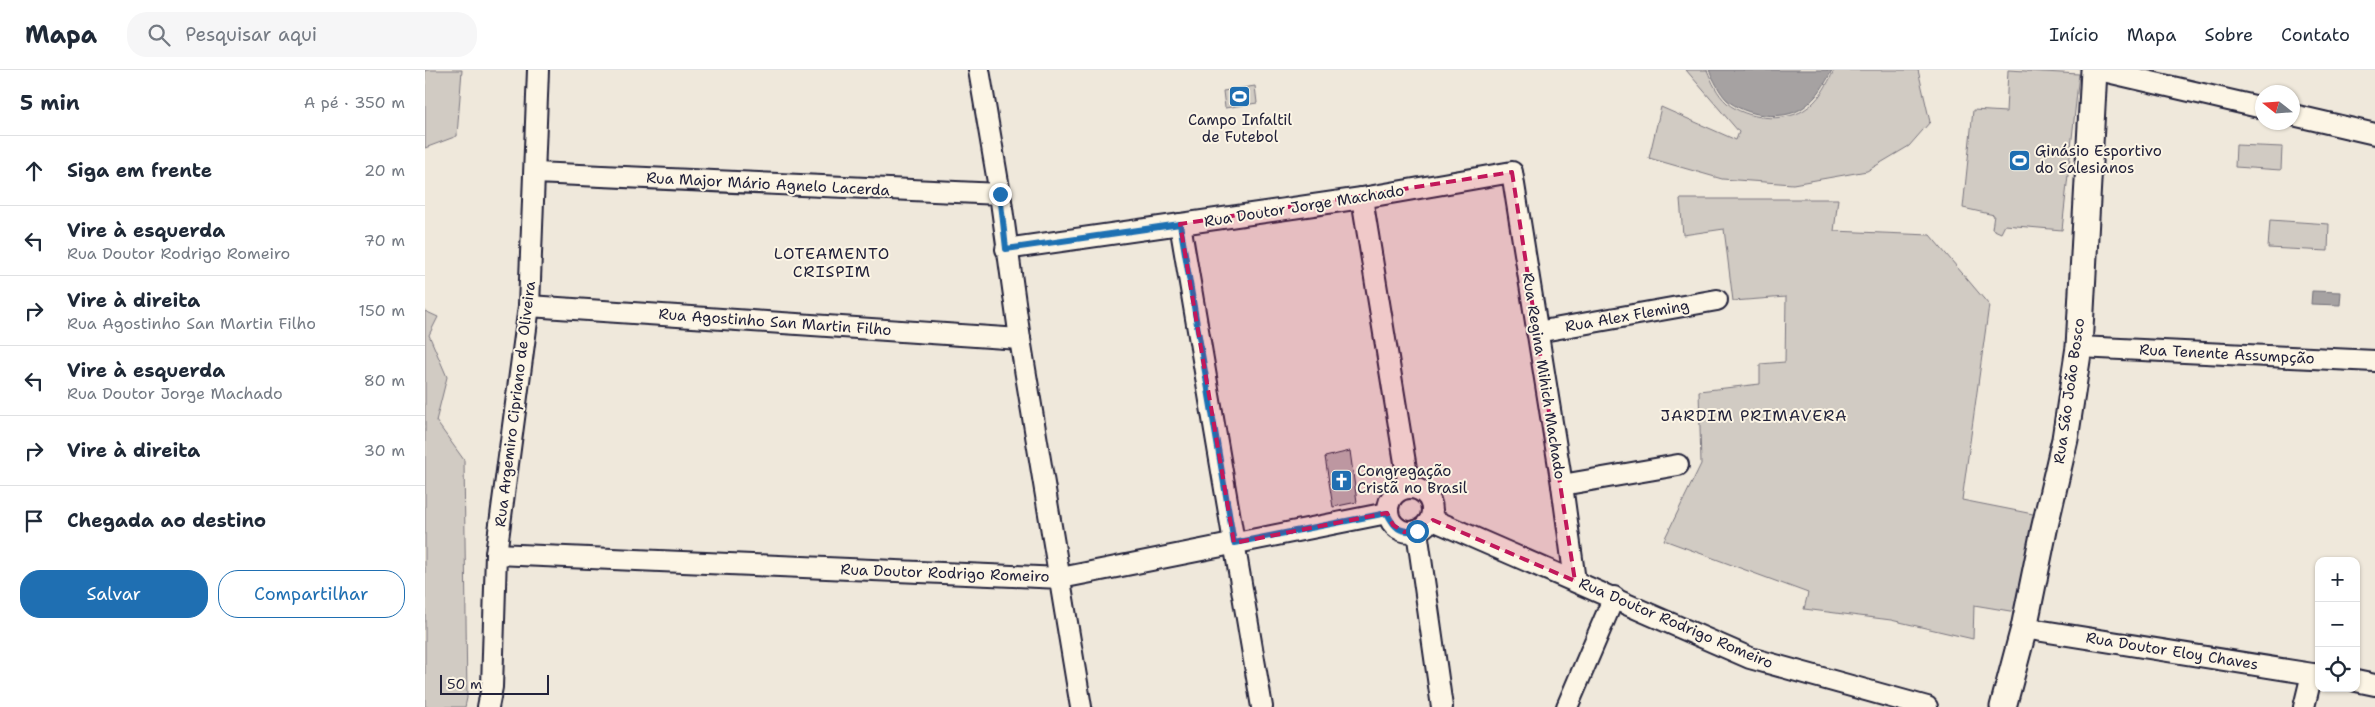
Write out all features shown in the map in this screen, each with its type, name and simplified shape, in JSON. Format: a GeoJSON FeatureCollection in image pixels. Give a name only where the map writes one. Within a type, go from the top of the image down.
{"type":"FeatureCollection","features":[{"type":"Feature","properties":{"kind":"main road","name":"Rua São João Bosco"},"geometry":{"type":"LineString","coordinates":[[2003,707],[2024,628],[2065,439],[2079,347],[2094,70]]}},
{"type":"Feature","properties":{"kind":"street","name":"Rua Argemiro Cipriano de Oliveira"},"geometry":{"type":"LineString","coordinates":[[488,707],[492,686],[496,554],[529,306],[538,70]]}},
{"type":"Feature","properties":{"kind":"street"},"geometry":{"type":"LineString","coordinates":[[979,70],[1000,194],[1006,249],[1020,339],[1081,707]]}},
{"type":"Feature","properties":{"kind":"street"},"geometry":{"type":"LineString","coordinates":[[2099,70],[2255,106]]}},
{"type":"Feature","properties":{"kind":"street"},"geometry":{"type":"LineString","coordinates":[[2300,117],[2375,134]]}},
{"type":"Feature","properties":{"kind":"street","name":"Rua Doutor Jorge Machado"},"geometry":{"type":"LineString","coordinates":[[1006,249],[1362,198],[1512,172]]}},
{"type":"Feature","properties":{"kind":"street","name":"Rua Regina Mihich Machado"},"geometry":{"type":"LineString","coordinates":[[1512,172],[1562,485],[1575,580]]}},
{"type":"Feature","properties":{"kind":"street","name":"Rua Major Mário Agnelo Lacerda"},"geometry":{"type":"LineString","coordinates":[[535,173],[1000,194]]}},
{"type":"Feature","properties":{"kind":"street"},"geometry":{"type":"LineString","coordinates":[[1362,198],[1409,487]]}},
{"type":"Feature","properties":{"kind":"street"},"geometry":{"type":"LineString","coordinates":[[1180,224],[1262,707]]}},
{"type":"Feature","properties":{"kind":"street","name":"Rua Alex Fleming"},"geometry":{"type":"LineString","coordinates":[[1537,332],[1717,300]]}},
{"type":"Feature","properties":{"kind":"street","name":"Rua Agostinho San Martin Filho"},"geometry":{"type":"LineString","coordinates":[[529,306],[1020,339]]}},
{"type":"Feature","properties":{"kind":"street","name":"Rua Tenente Assumpção"},"geometry":{"type":"LineString","coordinates":[[2079,347],[2375,361]]}},
{"type":"Feature","properties":{"kind":"street"},"geometry":{"type":"LineString","coordinates":[[1562,485],[1678,465]]}},
{"type":"Feature","properties":{"kind":"street"},"geometry":{"type":"LineString","coordinates":[[1424,525],[1404,532],[1393,525],[1387,513],[1389,500],[1397,491],[1409,487],[1420,489],[1429,497],[1433,507],[1424,525],[1442,707]]}},
{"type":"Feature","properties":{"kind":"street","name":"Rua Doutor Rodrigo Romeiro"},"geometry":{"type":"LineString","coordinates":[[496,554],[1061,578],[1387,513]]}},
{"type":"Feature","properties":{"kind":"street","name":"Rua Doutor Rodrigo Romeiro"},"geometry":{"type":"LineString","coordinates":[[1424,525],[1575,580],[1750,658],[1927,707]]}},
{"type":"Feature","properties":{"kind":"street"},"geometry":{"type":"LineString","coordinates":[[1567,707],[1614,597]]}},
{"type":"Feature","properties":{"kind":"street","name":"Rua Doutor Eloy Chaves"},"geometry":{"type":"LineString","coordinates":[[2024,628],[2315,674]]}},
{"type":"Feature","properties":{"kind":"street"},"geometry":{"type":"LineString","coordinates":[[2304,707],[2315,674]]}},
{"type":"Feature","properties":{"kind":"street"},"geometry":{"type":"LineString","coordinates":[[2360,683],[2375,685]]}},
{"type":"Feature","properties":{"kind":"highlighted area"},"geometry":{"type":"Polygon","coordinates":[[[1512,172],[1575,581],[1433,520],[1417,531],[1404,532],[1393,525],[1387,513],[1234,543],[1180,224],[1512,172]]]}},
{"type":"Feature","properties":{"kind":"shaded area"},"geometry":{"type":"Polygon","coordinates":[[[425,70],[462,70],[457,136],[425,148],[425,70]]]}},
{"type":"Feature","properties":{"kind":"shaded area"},"geometry":{"type":"Polygon","coordinates":[[[1686,70],[1707,70],[1720,96],[1727,103],[1744,113],[1775,118],[1795,114],[1814,102],[1834,70],[1918,70],[1930,122],[1909,146],[1867,171],[1793,184],[1722,179],[1649,158],[1661,107],[1736,140],[1739,132],[1686,70]]]}},
{"type":"Feature","properties":{"kind":"shaded area"},"geometry":{"type":"Polygon","coordinates":[[[1709,70],[1832,70],[1820,90],[1809,103],[1796,112],[1776,116],[1754,113],[1735,106],[1727,100],[1709,70]]]}},
{"type":"Feature","properties":{"kind":"shaded area","name":"Ginásio Esportivo do Salesianos"},"geometry":{"type":"Polygon","coordinates":[[[2008,70],[2079,74],[2062,230],[2005,225],[2001,233],[1992,229],[1994,215],[1963,208],[1973,110],[2006,112],[2008,70]]]}},
{"type":"Feature","properties":{"kind":"shaded area","name":"Campo Infaltil de Futebol"},"geometry":{"type":"Polygon","coordinates":[[[1255,86],[1257,103],[1225,108],[1223,91],[1255,86]]]}},
{"type":"Feature","properties":{"kind":"shaded area"},"geometry":{"type":"Polygon","coordinates":[[[2236,145],[2282,147],[2281,170],[2235,167],[2236,145]]]}},
{"type":"Feature","properties":{"kind":"shaded area"},"geometry":{"type":"Polygon","coordinates":[[[1680,199],[1838,199],[1834,231],[1930,235],[1989,305],[1962,500],[2038,515],[2016,612],[1974,605],[1973,639],[1891,620],[1804,609],[1808,593],[1664,540],[1701,464],[1699,391],[1760,384],[1760,364],[1785,362],[1786,297],[1733,301],[1724,229],[1683,235],[1680,199]]]}},
{"type":"Feature","properties":{"kind":"shaded area"},"geometry":{"type":"Polygon","coordinates":[[[2270,220],[2329,224],[2328,251],[2268,248],[2270,220]]]}},
{"type":"Feature","properties":{"kind":"shaded area"},"geometry":{"type":"Polygon","coordinates":[[[2312,291],[2341,292],[2340,305],[2311,304],[2312,291]]]}},
{"type":"Feature","properties":{"kind":"shaded area"},"geometry":{"type":"Polygon","coordinates":[[[425,311],[438,317],[429,335],[447,377],[436,421],[464,460],[467,698],[465,707],[425,707],[425,311]]]}},
{"type":"Feature","properties":{"kind":"building","name":"Congregação Cristã no Brasil"},"geometry":{"type":"Polygon","coordinates":[[[1350,451],[1357,502],[1333,507],[1325,457],[1350,451]]]}},
{"type":"Feature","properties":{"kind":"place","name":"Campo Infaltil de Futebol"},"geometry":{"type":"Point","coordinates":[1240,97]}},
{"type":"Feature","properties":{"kind":"place","name":"Ginásio Esportivo do Salesianos"},"geometry":{"type":"Point","coordinates":[2019,160]}},
{"type":"Feature","properties":{"kind":"place","name":"Congregação Cristã no Brasil"},"geometry":{"type":"Point","coordinates":[1341,480]}},
{"type":"Feature","properties":{"kind":"district","name":"LOTEAMENTO CRISPIM"},"geometry":{"type":"Point","coordinates":[832,262]}},
{"type":"Feature","properties":{"kind":"district","name":"JARDIM PRIMAVERA"},"geometry":{"type":"Point","coordinates":[1754,415]}},
{"type":"Feature","properties":{"kind":"route"},"geometry":{"type":"LineString","coordinates":[[1000,194],[1006,249],[1180,224],[1234,543],[1387,513],[1393,525],[1404,532],[1417,531]]}}]}
